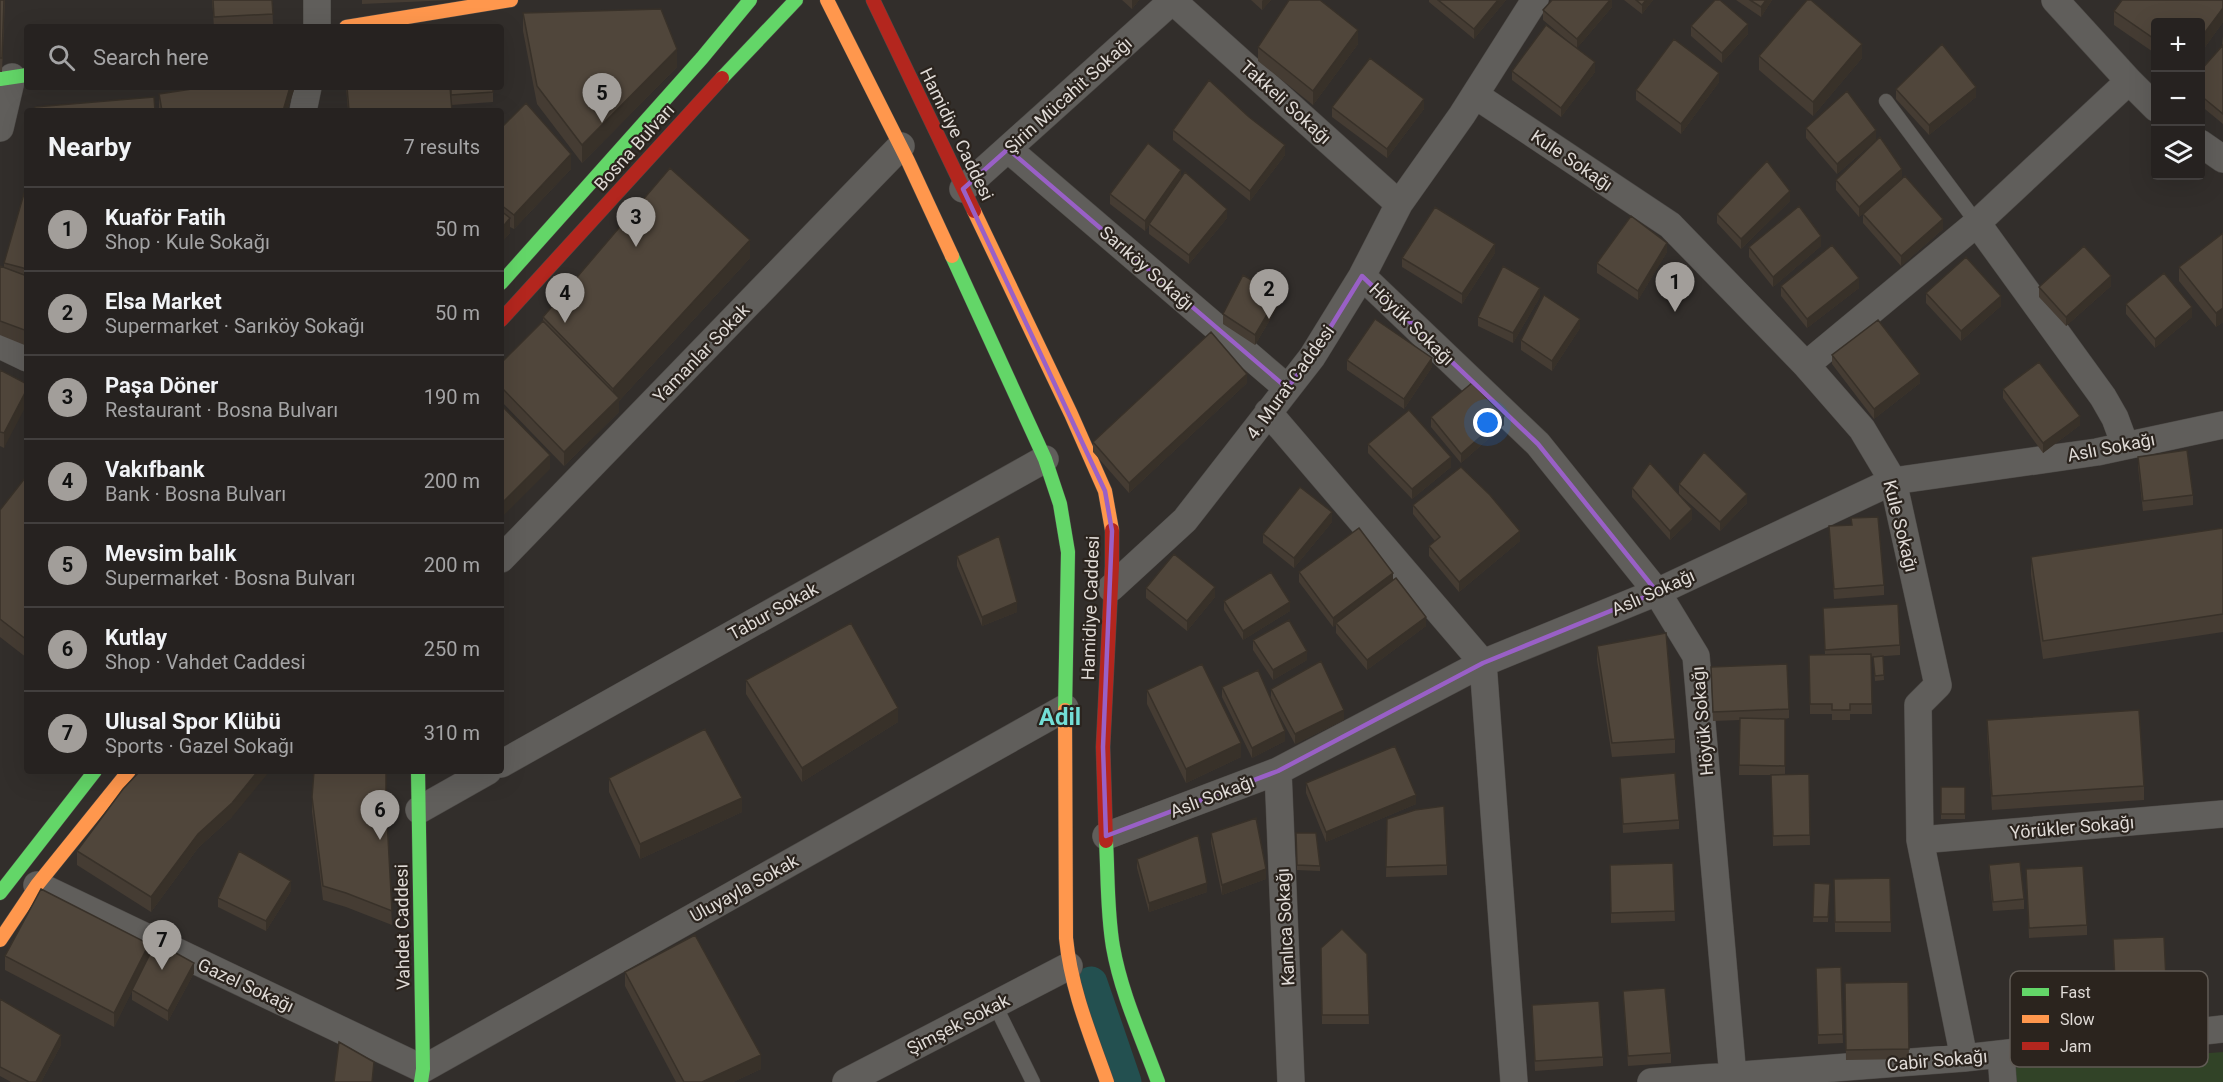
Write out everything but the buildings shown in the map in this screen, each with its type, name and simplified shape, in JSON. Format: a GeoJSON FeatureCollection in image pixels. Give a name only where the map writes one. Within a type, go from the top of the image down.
{"type":"FeatureCollection","features":[{"type":"Feature","properties":{"kind":"street"},"geometry":{"type":"LineString","coordinates":[[316,24],[317,0]]}},
{"type":"Feature","properties":{"kind":"street"},"geometry":{"type":"LineString","coordinates":[[364,24],[512,0]]}},
{"type":"Feature","properties":{"kind":"street","name":"Bosna Bulvarı"},"geometry":{"type":"LineString","coordinates":[[504,280],[702,58],[750,0]]}},
{"type":"Feature","properties":{"kind":"street","name":"Bosna Bulvarı"},"geometry":{"type":"LineString","coordinates":[[504,317],[693,109],[796,0]]}},
{"type":"Feature","properties":{"kind":"street","name":"Hamidiye Caddesi"},"geometry":{"type":"LineString","coordinates":[[827,0],[901,146],[1045,459],[1056,485],[1065,517],[1079,694],[1064,788],[1066,926],[1070,966],[1077,999],[1107,1082]]}},
{"type":"Feature","properties":{"kind":"street","name":"Hamidiye Caddesi"},"geometry":{"type":"LineString","coordinates":[[873,0],[1071,414],[1105,491],[1112,531],[1103,747],[1109,913],[1113,947],[1123,985],[1158,1082]]}},
{"type":"Feature","properties":{"kind":"street","name":"Şirin Mücahit Sokağı"},"geometry":{"type":"LineString","coordinates":[[963,189],[1173,0]]}},
{"type":"Feature","properties":{"kind":"street","name":"Takkeli Sokağı"},"geometry":{"type":"LineString","coordinates":[[1173,0],[1399,204]]}},
{"type":"Feature","properties":{"kind":"street","name":"4. Murat Caddesi"},"geometry":{"type":"LineString","coordinates":[[1111,588],[1185,520],[1312,357],[1362,276],[1399,204],[1475,95],[1535,0]]}},
{"type":"Feature","properties":{"kind":"street"},"geometry":{"type":"LineString","coordinates":[[2055,0],[2151,103]]}},
{"type":"Feature","properties":{"kind":"street"},"geometry":{"type":"LineString","coordinates":[[0,128],[13,77]]}},
{"type":"Feature","properties":{"kind":"street"},"geometry":{"type":"LineString","coordinates":[[1806,365],[1977,224],[2129,81]]}},
{"type":"Feature","properties":{"kind":"street"},"geometry":{"type":"LineString","coordinates":[[304,108],[307,90]]}},
{"type":"Feature","properties":{"kind":"street","name":"Kule Sokağı"},"geometry":{"type":"LineString","coordinates":[[1475,95],[1670,225],[1806,365],[1862,429],[1893,481],[1938,685],[1918,705],[1920,840],[1964,1058]]}},
{"type":"Feature","properties":{"kind":"street","name":"Yamanlar Sokak"},"geometry":{"type":"LineString","coordinates":[[504,556],[901,146]]}},
{"type":"Feature","properties":{"kind":"street"},"geometry":{"type":"LineString","coordinates":[[2205,146],[2223,159]]}},
{"type":"Feature","properties":{"kind":"street","name":"Sarıköy Sokağı"},"geometry":{"type":"LineString","coordinates":[[1008,149],[1287,388]]}},
{"type":"Feature","properties":{"kind":"street"},"geometry":{"type":"LineString","coordinates":[[1977,224],[2103,397],[2115,418],[2125,445]]}},
{"type":"Feature","properties":{"kind":"street","name":"Höyük Sokağı"},"geometry":{"type":"LineString","coordinates":[[1362,276],[1538,444],[1657,592],[1696,656],[1733,1077]]}},
{"type":"Feature","properties":{"kind":"street"},"geometry":{"type":"LineString","coordinates":[[0,345],[24,357]]}},
{"type":"Feature","properties":{"kind":"street"},"geometry":{"type":"LineString","coordinates":[[1268,412],[1483,663],[1514,1082]]}},
{"type":"Feature","properties":{"kind":"street","name":"Aslı Sokağı"},"geometry":{"type":"LineString","coordinates":[[1106,836],[1278,771],[1483,663],[1657,592],[1893,481],[2097,452],[2223,425]]}},
{"type":"Feature","properties":{"kind":"street","name":"Tabur Sokak"},"geometry":{"type":"LineString","coordinates":[[504,762],[1045,459]]}},
{"type":"Feature","properties":{"kind":"street"},"geometry":{"type":"LineString","coordinates":[[1079,694],[1107,666]]}},
{"type":"Feature","properties":{"kind":"street","name":"Uluyayla Sokak"},"geometry":{"type":"LineString","coordinates":[[422,1075],[1079,694]]}},
{"type":"Feature","properties":{"kind":"street","name":"Kanlıca Sokağı"},"geometry":{"type":"LineString","coordinates":[[1278,771],[1292,1082]]}},
{"type":"Feature","properties":{"kind":"street"},"geometry":{"type":"LineString","coordinates":[[0,893],[93,774]]}},
{"type":"Feature","properties":{"kind":"street"},"geometry":{"type":"LineString","coordinates":[[0,940],[38,885],[127,774]]}},
{"type":"Feature","properties":{"kind":"street","name":"Vahdet Caddesi"},"geometry":{"type":"LineString","coordinates":[[418,774],[422,1075]]}},
{"type":"Feature","properties":{"kind":"street"},"geometry":{"type":"LineString","coordinates":[[418,810],[483,774]]}},
{"type":"Feature","properties":{"kind":"street","name":"Yörükler Sokağı"},"geometry":{"type":"LineString","coordinates":[[1920,840],[2223,814]]}},
{"type":"Feature","properties":{"kind":"street","name":"Gazel Sokağı"},"geometry":{"type":"LineString","coordinates":[[38,885],[422,1075]]}},
{"type":"Feature","properties":{"kind":"street","name":"Şimşek Sokak"},"geometry":{"type":"LineString","coordinates":[[846,1082],[1070,966]]}},
{"type":"Feature","properties":{"kind":"street","name":"Cabir Sokağı"},"geometry":{"type":"LineString","coordinates":[[2208,1031],[2223,1029]]}},
{"type":"Feature","properties":{"kind":"street","name":"Cabir Sokağı"},"geometry":{"type":"LineString","coordinates":[[1651,1082],[1733,1077],[1818,1076],[2010,1053]]}},
{"type":"Feature","properties":{"kind":"street"},"geometry":{"type":"LineString","coordinates":[[2001,1054],[2003,1082]]}},
{"type":"Feature","properties":{"kind":"lane"},"geometry":{"type":"LineString","coordinates":[[1886,101],[1977,224]]}},
{"type":"Feature","properties":{"kind":"lane"},"geometry":{"type":"LineString","coordinates":[[995,1005],[1033,1082]]}},
{"type":"Feature","properties":{"kind":"highlighted area"},"geometry":{"type":"Polygon","coordinates":[[[1008,149],[1287,388],[1312,357],[1362,276],[1538,444],[1657,592],[1483,663],[1278,771],[1106,836],[1103,747],[1112,531],[1105,491],[963,189],[1008,149]]]}},
{"type":"Feature","properties":{"kind":"green space"},"geometry":{"type":"Polygon","coordinates":[[[2223,1052],[2223,1082],[2010,1082],[2009,1068],[2208,1067],[2208,1053],[2223,1052]]]}},
{"type":"Feature","properties":{"kind":"waterway"},"geometry":{"type":"LineString","coordinates":[[1091,983],[1125,1082]]}},
{"type":"Feature","properties":{"kind":"traffic: fast"},"geometry":{"type":"LineString","coordinates":[[504,280],[702,58],[750,0]]}},
{"type":"Feature","properties":{"kind":"traffic: fast"},"geometry":{"type":"LineString","coordinates":[[722,78],[796,0]]}},
{"type":"Feature","properties":{"kind":"traffic: fast"},"geometry":{"type":"LineString","coordinates":[[0,79],[24,75]]}},
{"type":"Feature","properties":{"kind":"traffic: fast"},"geometry":{"type":"LineString","coordinates":[[952,256],[1045,459],[1060,504],[1068,552],[1065,710]]}},
{"type":"Feature","properties":{"kind":"traffic: fast"},"geometry":{"type":"LineString","coordinates":[[0,893],[93,774]]}},
{"type":"Feature","properties":{"kind":"traffic: fast"},"geometry":{"type":"LineString","coordinates":[[418,774],[423,1069],[421,1082]]}},
{"type":"Feature","properties":{"kind":"traffic: fast"},"geometry":{"type":"LineString","coordinates":[[1106,841],[1113,947],[1127,998],[1158,1082]]}},
{"type":"Feature","properties":{"kind":"traffic: slow"},"geometry":{"type":"LineString","coordinates":[[364,24],[511,0]]}},
{"type":"Feature","properties":{"kind":"traffic: slow"},"geometry":{"type":"LineString","coordinates":[[827,0],[908,161],[952,256]]}},
{"type":"Feature","properties":{"kind":"traffic: slow"},"geometry":{"type":"LineString","coordinates":[[974,211],[1071,414],[1105,491],[1112,530]]}},
{"type":"Feature","properties":{"kind":"traffic: slow"},"geometry":{"type":"LineString","coordinates":[[1065,710],[1068,957],[1088,1029],[1107,1082]]}},
{"type":"Feature","properties":{"kind":"traffic: slow"},"geometry":{"type":"LineString","coordinates":[[0,940],[37,885],[127,774]]}},
{"type":"Feature","properties":{"kind":"traffic: jam"},"geometry":{"type":"LineString","coordinates":[[873,0],[974,211]]}},
{"type":"Feature","properties":{"kind":"traffic: jam"},"geometry":{"type":"LineString","coordinates":[[504,317],[722,78]]}},
{"type":"Feature","properties":{"kind":"traffic: jam"},"geometry":{"type":"LineString","coordinates":[[1106,841],[1103,747],[1112,530]]}},
{"type":"Feature","properties":{"kind":"place","name":"Mevsim balık"},"geometry":{"type":"Point","coordinates":[602,123]}},
{"type":"Feature","properties":{"kind":"place","name":"Paşa Döner"},"geometry":{"type":"Point","coordinates":[636,247]}},
{"type":"Feature","properties":{"kind":"place","name":"Kuaför Fatih"},"geometry":{"type":"Point","coordinates":[1675,312]}},
{"type":"Feature","properties":{"kind":"place","name":"Elsa Market"},"geometry":{"type":"Point","coordinates":[1269,319]}},
{"type":"Feature","properties":{"kind":"place","name":"Vakıfbank"},"geometry":{"type":"Point","coordinates":[565,323]}},
{"type":"Feature","properties":{"kind":"place","name":"Kutlay"},"geometry":{"type":"Point","coordinates":[380,840]}},
{"type":"Feature","properties":{"kind":"place","name":"Ulusal Spor Klübü"},"geometry":{"type":"Point","coordinates":[162,970]}},
{"type":"Feature","properties":{"kind":"district","name":"Adil"},"geometry":{"type":"Point","coordinates":[1060,717]}}]}
